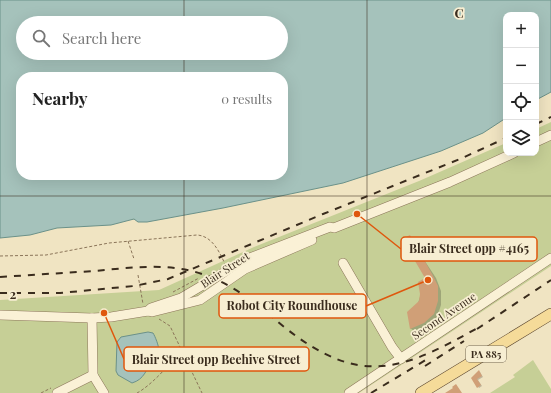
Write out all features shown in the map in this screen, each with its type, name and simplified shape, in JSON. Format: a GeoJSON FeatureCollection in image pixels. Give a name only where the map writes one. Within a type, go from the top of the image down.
{"type":"FeatureCollection","features":[{"type":"Feature","properties":{"kind":"main road","name":"PA 885"},"geometry":{"type":"LineString","coordinates":[[422,393],[551,314]]}},
{"type":"Feature","properties":{"kind":"street"},"geometry":{"type":"LineString","coordinates":[[539,141],[551,135]]}},
{"type":"Feature","properties":{"kind":"street","name":"Blair Street"},"geometry":{"type":"LineString","coordinates":[[0,315],[92,318],[111,317],[146,306],[151,308],[181,298],[248,259],[330,227],[334,228],[450,182],[507,156]]}},
{"type":"Feature","properties":{"kind":"street","name":"Blair Street"},"geometry":{"type":"LineString","coordinates":[[146,306],[152,312],[200,300],[245,269],[332,232],[334,228]]}},
{"type":"Feature","properties":{"kind":"street","name":"Second Avenue"},"geometry":{"type":"LineString","coordinates":[[349,393],[551,258]]}},
{"type":"Feature","properties":{"kind":"street"},"geometry":{"type":"LineString","coordinates":[[343,263],[392,347],[401,359]]}},
{"type":"Feature","properties":{"kind":"street"},"geometry":{"type":"LineString","coordinates":[[92,318],[93,374],[104,393]]}},
{"type":"Feature","properties":{"kind":"street"},"geometry":{"type":"LineString","coordinates":[[57,393],[93,374]]}},
{"type":"Feature","properties":{"kind":"path"},"geometry":{"type":"LineString","coordinates":[[0,256],[46,255],[109,242],[205,235],[217,249],[229,269]]}},
{"type":"Feature","properties":{"kind":"path"},"geometry":{"type":"LineString","coordinates":[[128,241],[134,259]]}},
{"type":"Feature","properties":{"kind":"path"},"geometry":{"type":"LineString","coordinates":[[138,275],[146,306]]}},
{"type":"Feature","properties":{"kind":"path"},"geometry":{"type":"LineString","coordinates":[[168,295],[192,282]]}},
{"type":"Feature","properties":{"kind":"path"},"geometry":{"type":"LineString","coordinates":[[158,318],[170,326],[202,393]]}},
{"type":"Feature","properties":{"kind":"path"},"geometry":{"type":"LineString","coordinates":[[137,393],[152,383],[173,360],[177,353],[177,348],[180,346]]}},
{"type":"Feature","properties":{"kind":"green space"},"geometry":{"type":"Polygon","coordinates":[[[551,122],[551,266],[359,393],[0,393],[0,300],[159,290],[254,247],[419,181],[503,144],[503,156],[539,156],[539,128],[551,122]]]}},
{"type":"Feature","properties":{"kind":"green space"},"geometry":{"type":"Polygon","coordinates":[[[533,360],[551,389],[551,393],[490,393],[515,377],[513,375],[533,360]]]}},
{"type":"Feature","properties":{"kind":"water"},"geometry":{"type":"Polygon","coordinates":[[[0,0],[551,0],[551,92],[539,98],[539,12],[503,12],[503,120],[483,133],[441,151],[343,183],[147,222],[138,222],[134,219],[111,225],[57,228],[30,235],[0,238],[0,0]]]}},
{"type":"Feature","properties":{"kind":"water"},"geometry":{"type":"Polygon","coordinates":[[[148,332],[154,334],[157,341],[159,354],[150,364],[142,377],[132,383],[118,375],[116,371],[117,342],[121,337],[148,332]]]}},
{"type":"Feature","properties":{"kind":"building"},"geometry":{"type":"Polygon","coordinates":[[[410,235],[438,286],[438,301],[434,314],[424,323],[410,329],[407,312],[419,301],[420,294],[418,282],[425,278],[402,239],[410,235]]]}},
{"type":"Feature","properties":{"kind":"building"},"geometry":{"type":"Polygon","coordinates":[[[479,370],[482,376],[477,379],[481,385],[477,388],[471,378],[479,370]]]}},
{"type":"Feature","properties":{"kind":"building"},"geometry":{"type":"Polygon","coordinates":[[[456,384],[462,393],[445,393],[453,388],[452,387],[456,384]]]}},
{"type":"Feature","properties":{"kind":"railway"},"geometry":{"type":"LineString","coordinates":[[539,123],[551,117]]}},
{"type":"Feature","properties":{"kind":"railway"},"geometry":{"type":"LineString","coordinates":[[0,293],[60,293],[134,286],[168,279],[323,214],[460,159],[503,139]]}},
{"type":"Feature","properties":{"kind":"railway"},"geometry":{"type":"LineString","coordinates":[[0,277],[134,267],[162,267],[189,270],[213,278],[235,289],[310,346],[335,358],[359,365],[381,366],[404,362],[428,354],[481,326]]}},
{"type":"Feature","properties":{"kind":"railway"},"geometry":{"type":"LineString","coordinates":[[477,329],[551,280]]}},
{"type":"Feature","properties":{"kind":"railway"},"geometry":{"type":"LineString","coordinates":[[425,366],[464,341]]}},
{"type":"Feature","properties":{"kind":"railway"},"geometry":{"type":"LineString","coordinates":[[371,393],[429,358]]}},
{"type":"Feature","properties":{"kind":"place","name":"Blair Street opp #4165"},"geometry":{"type":"Point","coordinates":[357,214]}},
{"type":"Feature","properties":{"kind":"place","name":"Robot City Roundhouse"},"geometry":{"type":"Point","coordinates":[428,280]}},
{"type":"Feature","properties":{"kind":"place","name":"Blair Street opp Beehive Street"},"geometry":{"type":"Point","coordinates":[104,313]}}]}
